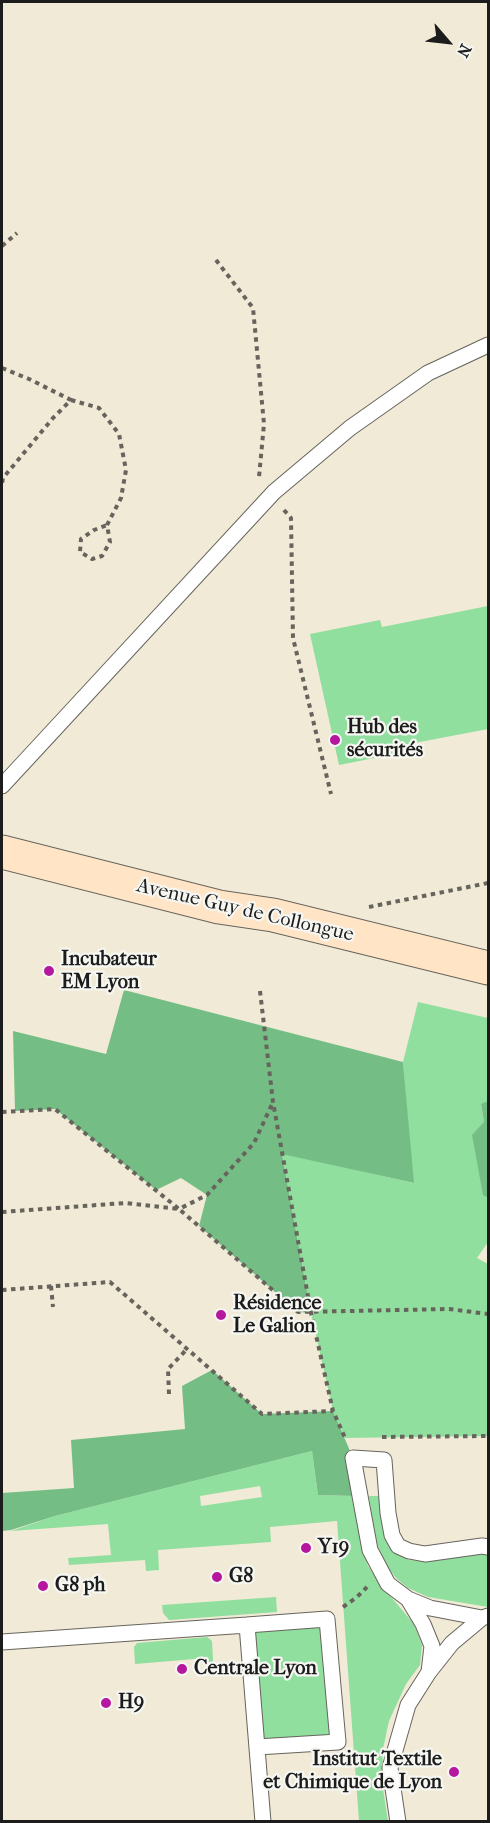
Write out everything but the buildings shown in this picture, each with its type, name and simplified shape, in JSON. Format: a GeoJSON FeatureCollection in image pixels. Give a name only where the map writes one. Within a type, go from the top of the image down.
{"type":"FeatureCollection","features":[{"type":"Feature","properties":{"kind":"main road","name":"Avenue Guy de Collongue"},"geometry":{"type":"LineString","coordinates":[[2,852],[219,907],[273,915],[489,968]]}},
{"type":"Feature","properties":{"kind":"lane"},"geometry":{"type":"LineString","coordinates":[[2,786],[270,496],[350,428],[428,373],[489,345]]}},
{"type":"Feature","properties":{"kind":"lane"},"geometry":{"type":"LineString","coordinates":[[485,1617],[430,1608],[408,1599],[388,1584],[370,1550],[353,1458],[384,1460],[388,1513],[392,1535],[399,1546],[409,1551],[425,1554],[489,1547]]}},
{"type":"Feature","properties":{"kind":"lane"},"geometry":{"type":"LineString","coordinates":[[408,1599],[423,1624],[432,1646],[429,1672]]}},
{"type":"Feature","properties":{"kind":"lane"},"geometry":{"type":"LineString","coordinates":[[398,1821],[390,1768],[408,1705],[452,1642],[485,1617]]}},
{"type":"Feature","properties":{"kind":"lane"},"geometry":{"type":"LineString","coordinates":[[2,1642],[327,1618],[338,1742],[257,1747]]}},
{"type":"Feature","properties":{"kind":"lane"},"geometry":{"type":"LineString","coordinates":[[247,1625],[263,1821]]}},
{"type":"Feature","properties":{"kind":"path"},"geometry":{"type":"LineString","coordinates":[[2,246],[16,233]]}},
{"type":"Feature","properties":{"kind":"path"},"geometry":{"type":"LineString","coordinates":[[216,261],[253,308],[264,424],[258,483],[291,518],[293,638],[331,794]]}},
{"type":"Feature","properties":{"kind":"path"},"geometry":{"type":"LineString","coordinates":[[2,368],[71,400],[99,408],[118,434],[126,470],[121,498],[107,525],[110,542],[102,556],[92,559],[80,552],[81,539],[107,525]]}},
{"type":"Feature","properties":{"kind":"path"},"geometry":{"type":"LineString","coordinates":[[2,484],[3,478],[71,400]]}},
{"type":"Feature","properties":{"kind":"path"},"geometry":{"type":"LineString","coordinates":[[369,907],[489,883]]}},
{"type":"Feature","properties":{"kind":"path"},"geometry":{"type":"LineString","coordinates":[[260,991],[273,1102],[311,1313],[333,1411],[353,1458]]}},
{"type":"Feature","properties":{"kind":"path"},"geometry":{"type":"LineString","coordinates":[[2,1212],[125,1203],[179,1209],[207,1195],[254,1143],[273,1102]]}},
{"type":"Feature","properties":{"kind":"path"},"geometry":{"type":"LineString","coordinates":[[2,1112],[55,1109],[179,1209],[298,1311],[311,1313],[449,1309],[489,1314]]}},
{"type":"Feature","properties":{"kind":"path"},"geometry":{"type":"LineString","coordinates":[[2,1290],[110,1282],[262,1414],[333,1411]]}},
{"type":"Feature","properties":{"kind":"path"},"geometry":{"type":"LineString","coordinates":[[51,1286],[53,1306]]}},
{"type":"Feature","properties":{"kind":"path"},"geometry":{"type":"LineString","coordinates":[[169,1394],[168,1369],[187,1349]]}},
{"type":"Feature","properties":{"kind":"path"},"geometry":{"type":"LineString","coordinates":[[381,1437],[489,1436]]}},
{"type":"Feature","properties":{"kind":"path"},"geometry":{"type":"LineString","coordinates":[[345,1438],[357,1438]]}},
{"type":"Feature","properties":{"kind":"path"},"geometry":{"type":"LineString","coordinates":[[327,1618],[357,1597],[381,1570]]}},
{"type":"Feature","properties":{"kind":"green space"},"geometry":{"type":"Polygon","coordinates":[[[488,606],[488,729],[404,745],[405,752],[339,765],[310,634],[380,620],[382,627],[488,606]]]}},
{"type":"Feature","properties":{"kind":"green space"},"geometry":{"type":"Polygon","coordinates":[[[124,990],[403,1062],[414,1183],[282,1154],[311,1313],[298,1312],[199,1226],[207,1195],[181,1178],[156,1190],[55,1109],[15,1111],[13,1031],[106,1054],[124,990]]]}},
{"type":"Feature","properties":{"kind":"green space"},"geometry":{"type":"Polygon","coordinates":[[[418,1002],[488,1018],[488,1101],[481,1105],[484,1122],[483,1194],[488,1198],[488,1242],[477,1258],[488,1264],[488,1436],[345,1438],[333,1411],[311,1313],[282,1153],[413,1183],[403,1062],[418,1002]]]}},
{"type":"Feature","properties":{"kind":"green space"},"geometry":{"type":"Polygon","coordinates":[[[488,1101],[488,1198],[483,1195],[472,1135],[484,1122],[481,1104],[488,1101]]]}},
{"type":"Feature","properties":{"kind":"green space"},"geometry":{"type":"Polygon","coordinates":[[[212,1370],[262,1414],[333,1411],[353,1458],[354,1496],[318,1495],[312,1451],[2,1531],[2,1493],[74,1488],[71,1440],[185,1429],[182,1386],[212,1370]]]}},
{"type":"Feature","properties":{"kind":"green space"},"geometry":{"type":"Polygon","coordinates":[[[312,1451],[318,1495],[354,1496],[361,1545],[368,1566],[414,1624],[422,1645],[420,1665],[406,1684],[389,1721],[383,1749],[382,1782],[388,1821],[359,1821],[337,1521],[270,1527],[271,1542],[158,1550],[159,1570],[146,1571],[145,1560],[69,1565],[68,1558],[111,1555],[108,1524],[11,1531],[55,1516],[312,1451]],[[260,1486],[200,1496],[201,1506],[262,1497],[260,1486]]]}},
{"type":"Feature","properties":{"kind":"green space"},"geometry":{"type":"Polygon","coordinates":[[[369,1496],[380,1496],[389,1543],[397,1554],[409,1560],[425,1561],[488,1555],[488,1607],[428,1597],[408,1588],[397,1579],[388,1568],[375,1540],[369,1496]]]}},
{"type":"Feature","properties":{"kind":"green space"},"geometry":{"type":"Polygon","coordinates":[[[276,1597],[277,1612],[169,1620],[163,1613],[162,1605],[276,1597]]]}},
{"type":"Feature","properties":{"kind":"green space"},"geometry":{"type":"Polygon","coordinates":[[[327,1619],[338,1742],[257,1747],[247,1625],[327,1619]]]}},
{"type":"Feature","properties":{"kind":"green space"},"geometry":{"type":"Polygon","coordinates":[[[207,1637],[212,1641],[213,1661],[211,1663],[207,1663],[206,1658],[135,1664],[134,1647],[137,1643],[207,1637]]]}},
{"type":"Feature","properties":{"kind":"place","name":"Hub des sécurités"},"geometry":{"type":"Point","coordinates":[335,740]}},
{"type":"Feature","properties":{"kind":"place","name":"Incubateur EM Lyon"},"geometry":{"type":"Point","coordinates":[49,971]}},
{"type":"Feature","properties":{"kind":"place","name":"Résidence Le Galion"},"geometry":{"type":"Point","coordinates":[221,1315]}},
{"type":"Feature","properties":{"kind":"place","name":"Y19"},"geometry":{"type":"Point","coordinates":[306,1548]}},
{"type":"Feature","properties":{"kind":"place","name":"G8"},"geometry":{"type":"Point","coordinates":[217,1577]}},
{"type":"Feature","properties":{"kind":"place","name":"G8 ph"},"geometry":{"type":"Point","coordinates":[43,1586]}},
{"type":"Feature","properties":{"kind":"place","name":"Centrale Lyon"},"geometry":{"type":"Point","coordinates":[182,1669]}},
{"type":"Feature","properties":{"kind":"place","name":"H9"},"geometry":{"type":"Point","coordinates":[106,1703]}},
{"type":"Feature","properties":{"kind":"place","name":"Institut Textile et Chimique de Lyon"},"geometry":{"type":"Point","coordinates":[454,1772]}}]}
